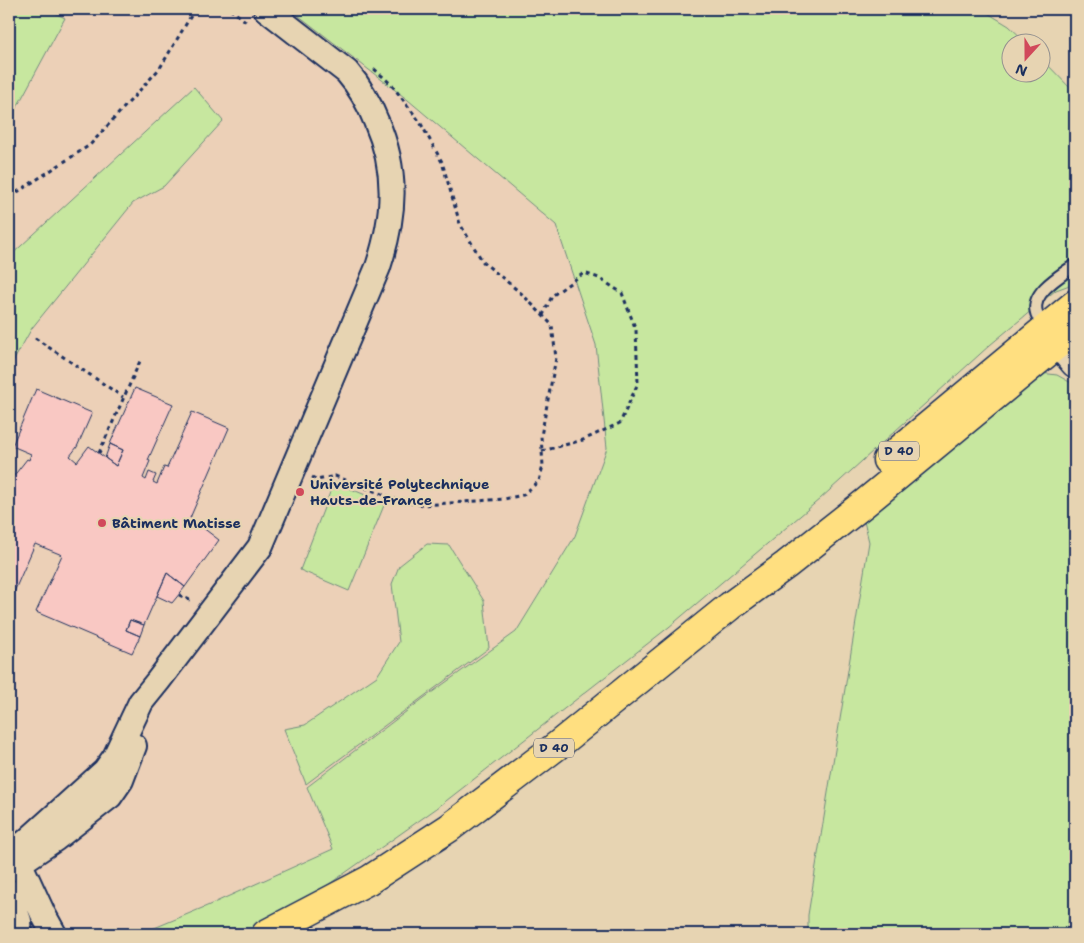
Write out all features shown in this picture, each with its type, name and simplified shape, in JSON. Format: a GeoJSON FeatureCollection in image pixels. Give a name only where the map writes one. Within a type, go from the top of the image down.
{"type":"FeatureCollection","features":[{"type":"Feature","properties":{"kind":"main road","name":"D 40"},"geometry":{"type":"LineString","coordinates":[[290,934],[369,880],[431,841],[510,783],[730,606],[859,508],[1064,341],[1075,304]]}},
{"type":"Feature","properties":{"kind":"main road","name":"D 40"},"geometry":{"type":"LineString","coordinates":[[266,934],[369,880]]}},
{"type":"Feature","properties":{"kind":"street"},"geometry":{"type":"LineString","coordinates":[[54,934],[13,859],[65,832],[110,796],[116,788],[125,771],[158,681],[260,547],[378,267],[386,240],[393,192],[392,178],[383,136],[370,106],[355,81],[340,65],[259,18]]}},
{"type":"Feature","properties":{"kind":"street"},"geometry":{"type":"LineString","coordinates":[[9,892],[19,921],[20,934]]}},
{"type":"Feature","properties":{"kind":"lane"},"geometry":{"type":"LineString","coordinates":[[1064,341],[1037,316],[1035,310],[1037,300],[1044,290],[1075,265]]}},
{"type":"Feature","properties":{"kind":"path"},"geometry":{"type":"LineString","coordinates":[[9,195],[19,192],[90,145],[160,68],[195,9]]}},
{"type":"Feature","properties":{"kind":"path"},"geometry":{"type":"LineString","coordinates":[[230,9],[259,18]]}},
{"type":"Feature","properties":{"kind":"path"},"geometry":{"type":"LineString","coordinates":[[293,468],[317,480],[336,476],[400,501],[423,505],[504,499],[523,495],[539,481],[543,466],[543,426],[556,358],[552,325],[522,294],[483,262],[460,224],[442,162],[420,122],[391,84],[372,66]]}},
{"type":"Feature","properties":{"kind":"path"},"geometry":{"type":"LineString","coordinates":[[542,451],[583,440],[620,423],[638,383],[636,330],[622,293],[599,278],[584,273],[552,296],[543,315]]}},
{"type":"Feature","properties":{"kind":"path"},"geometry":{"type":"LineString","coordinates":[[35,338],[123,397]]}},
{"type":"Feature","properties":{"kind":"path"},"geometry":{"type":"LineString","coordinates":[[99,453],[141,359]]}},
{"type":"Feature","properties":{"kind":"shaded area","name":"Université Polytechnique Hauts-de-France"},"geometry":{"type":"Polygon","coordinates":[[[9,9],[290,9],[408,100],[556,225],[596,345],[607,448],[575,536],[516,632],[424,698],[307,787],[333,849],[140,934],[9,934],[9,9]]]}},
{"type":"Feature","properties":{"kind":"green space"},"geometry":{"type":"Polygon","coordinates":[[[9,9],[47,9],[65,18],[9,122],[9,9]]]}},
{"type":"Feature","properties":{"kind":"green space"},"geometry":{"type":"Polygon","coordinates":[[[290,9],[981,9],[1015,32],[1002,32],[1002,82],[1052,82],[1052,69],[1075,93],[1075,283],[1056,290],[990,345],[820,499],[669,627],[437,808],[328,885],[242,934],[140,934],[333,849],[307,787],[424,698],[516,632],[575,536],[607,448],[596,345],[556,225],[408,100],[290,9]]]}},
{"type":"Feature","properties":{"kind":"green space"},"geometry":{"type":"Polygon","coordinates":[[[194,87],[223,121],[164,186],[133,203],[32,328],[9,369],[9,257],[194,87]]]}},
{"type":"Feature","properties":{"kind":"green space"},"geometry":{"type":"Polygon","coordinates":[[[1041,373],[1057,375],[1075,385],[1075,881],[1066,934],[808,934],[808,915],[869,542],[863,517],[1041,373]]]}},
{"type":"Feature","properties":{"kind":"green space"},"geometry":{"type":"Polygon","coordinates":[[[334,482],[385,503],[349,591],[300,570],[334,482]]]}},
{"type":"Feature","properties":{"kind":"green space"},"geometry":{"type":"Polygon","coordinates":[[[427,544],[449,545],[484,601],[489,648],[306,784],[284,729],[305,725],[377,676],[399,642],[392,584],[399,566],[427,544]]]}},
{"type":"Feature","properties":{"kind":"building","name":"Bâtiment Matisse"},"geometry":{"type":"Polygon","coordinates":[[[135,388],[173,404],[148,460],[150,461],[143,478],[146,480],[149,472],[156,475],[153,482],[157,484],[164,467],[167,468],[192,412],[229,428],[190,518],[219,540],[185,587],[167,573],[144,625],[130,620],[126,630],[140,636],[132,653],[36,612],[62,555],[35,544],[14,592],[9,590],[9,482],[27,459],[29,460],[31,454],[12,446],[36,389],[92,413],[77,447],[70,456],[77,462],[89,446],[116,466],[123,450],[110,444],[135,388]]]}},
{"type":"Feature","properties":{"kind":"building"},"geometry":{"type":"Polygon","coordinates":[[[110,444],[123,450],[116,466],[105,458],[110,444]]]}},
{"type":"Feature","properties":{"kind":"building"},"geometry":{"type":"Polygon","coordinates":[[[167,573],[185,587],[172,603],[157,596],[167,573]]]}},
{"type":"Feature","properties":{"kind":"building"},"geometry":{"type":"Polygon","coordinates":[[[130,620],[144,625],[140,636],[126,630],[130,620]]]}},
{"type":"Feature","properties":{"kind":"place","name":"Université Polytechnique Hauts-de-France"},"geometry":{"type":"Point","coordinates":[300,492]}},
{"type":"Feature","properties":{"kind":"place","name":"Bâtiment Matisse"},"geometry":{"type":"Point","coordinates":[102,523]}}]}
